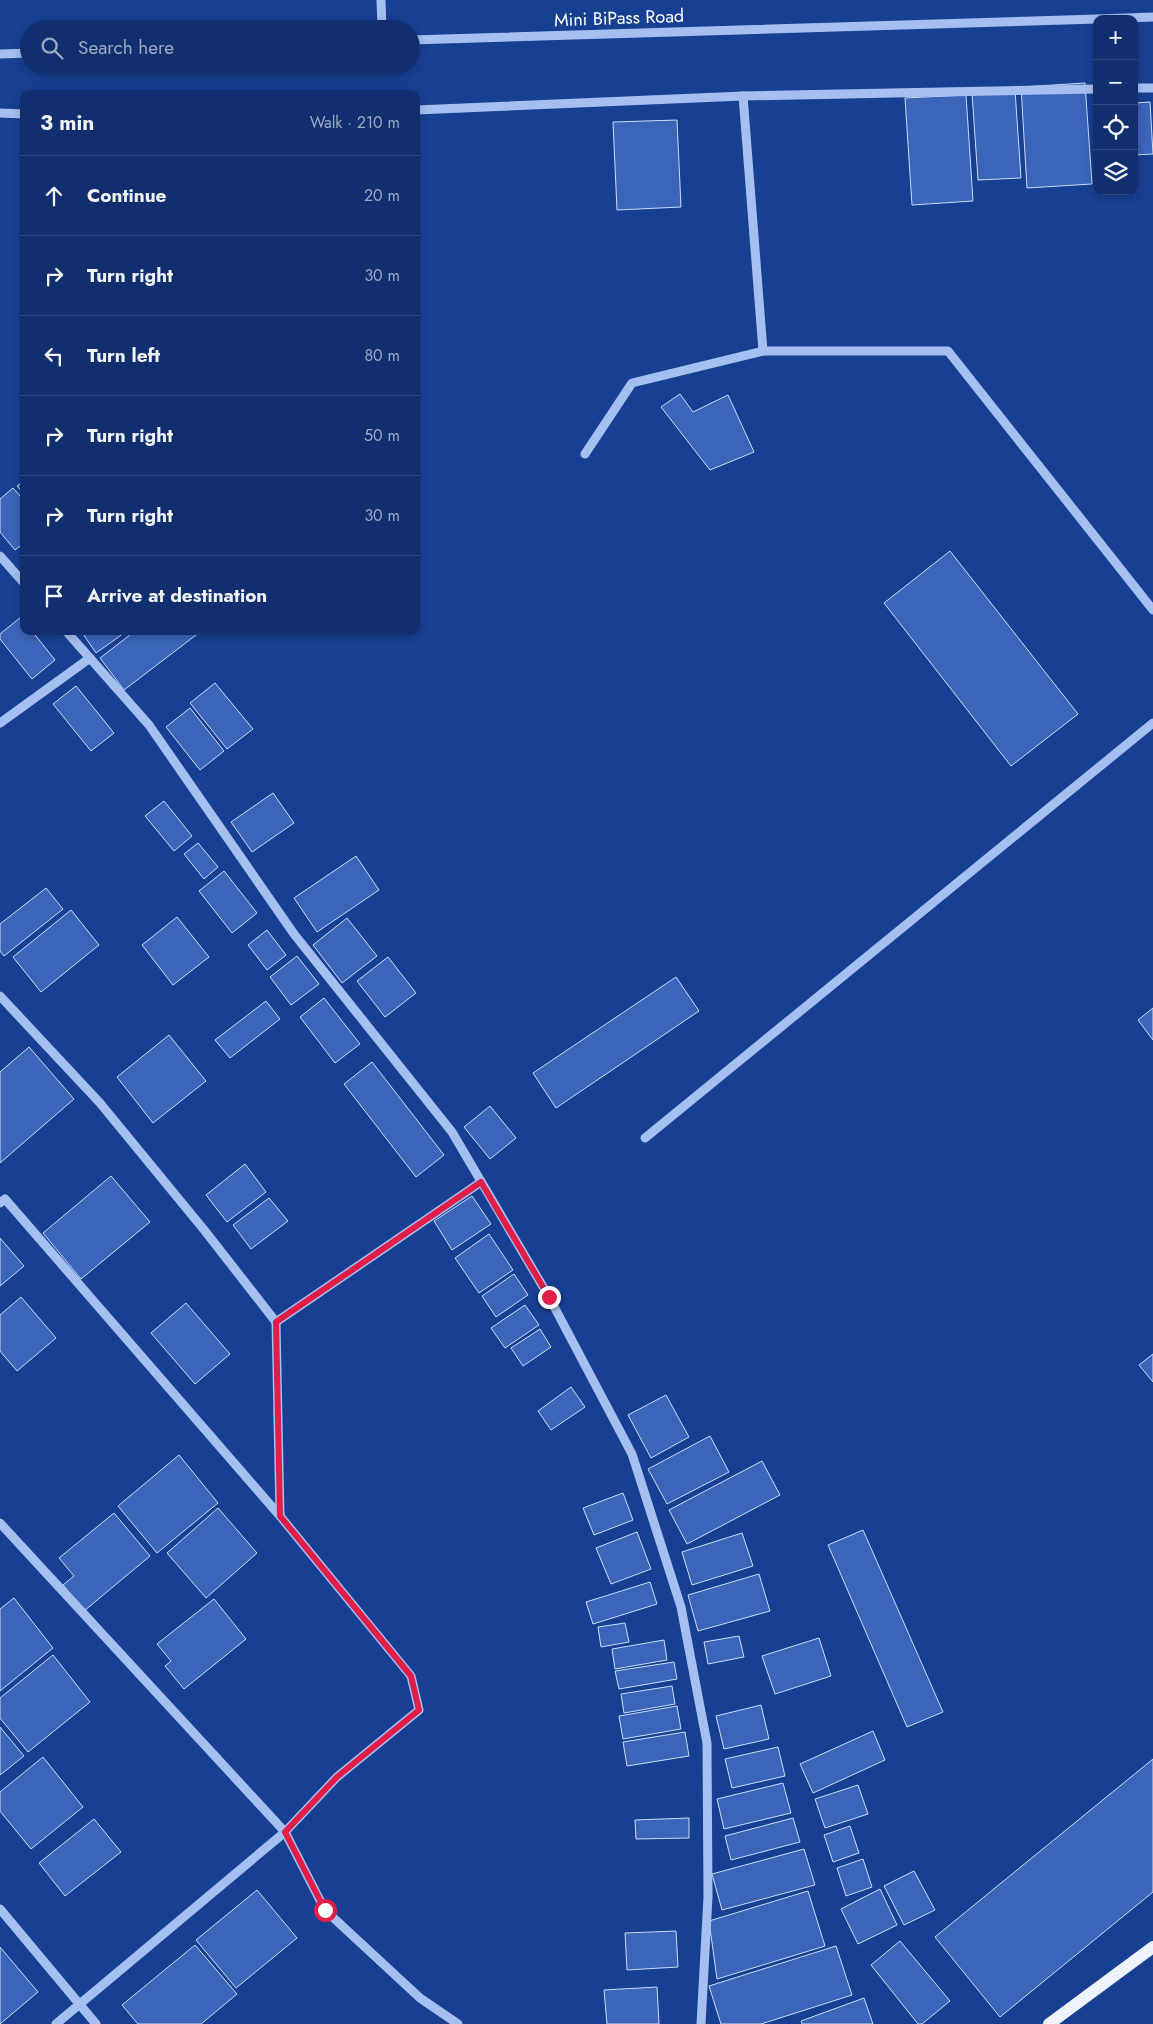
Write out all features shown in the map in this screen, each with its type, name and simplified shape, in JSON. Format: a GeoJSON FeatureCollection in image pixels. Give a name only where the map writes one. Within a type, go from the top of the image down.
{"type":"FeatureCollection","features":[{"type":"Feature","properties":{"kind":"main road"},"geometry":{"type":"LineString","coordinates":[[1058,2022],[1153,1947]]}},
{"type":"Feature","properties":{"kind":"street"},"geometry":{"type":"LineString","coordinates":[[381,0],[382,20]]}},
{"type":"Feature","properties":{"kind":"street","name":"Mini BiPass Road"},"geometry":{"type":"LineString","coordinates":[[1138,18],[1153,17]]}},
{"type":"Feature","properties":{"kind":"street","name":"Mini BiPass Road"},"geometry":{"type":"LineString","coordinates":[[420,40],[1093,19]]}},
{"type":"Feature","properties":{"kind":"street"},"geometry":{"type":"LineString","coordinates":[[0,54],[20,53]]}},
{"type":"Feature","properties":{"kind":"street"},"geometry":{"type":"LineString","coordinates":[[1138,88],[1153,88]]}},
{"type":"Feature","properties":{"kind":"street"},"geometry":{"type":"LineString","coordinates":[[420,110],[743,96],[1093,89]]}},
{"type":"Feature","properties":{"kind":"street"},"geometry":{"type":"LineString","coordinates":[[743,96],[763,351]]}},
{"type":"Feature","properties":{"kind":"street"},"geometry":{"type":"LineString","coordinates":[[0,113],[20,114]]}},
{"type":"Feature","properties":{"kind":"street"},"geometry":{"type":"LineString","coordinates":[[585,454],[632,382],[763,351],[948,351],[1153,610]]}},
{"type":"Feature","properties":{"kind":"street"},"geometry":{"type":"LineString","coordinates":[[0,556],[20,578]]}},
{"type":"Feature","properties":{"kind":"street"},"geometry":{"type":"LineString","coordinates":[[70,635],[149,725],[294,934],[452,1132],[549,1297],[632,1454],[681,1607],[707,1743],[708,1897],[701,2024]]}},
{"type":"Feature","properties":{"kind":"street"},"geometry":{"type":"LineString","coordinates":[[0,723],[90,658]]}},
{"type":"Feature","properties":{"kind":"street"},"geometry":{"type":"LineString","coordinates":[[644,1138],[1153,723]]}},
{"type":"Feature","properties":{"kind":"street"},"geometry":{"type":"LineString","coordinates":[[0,996],[100,1103],[205,1231],[276,1322],[280,1516]]}},
{"type":"Feature","properties":{"kind":"street"},"geometry":{"type":"LineString","coordinates":[[276,1322],[481,1182]]}},
{"type":"Feature","properties":{"kind":"street"},"geometry":{"type":"LineString","coordinates":[[0,1203],[5,1199],[280,1516],[411,1676],[419,1710],[337,1777],[285,1832],[56,2024]]}},
{"type":"Feature","properties":{"kind":"street"},"geometry":{"type":"LineString","coordinates":[[0,1523],[285,1832],[325,1910],[420,1998],[458,2024]]}},
{"type":"Feature","properties":{"kind":"street"},"geometry":{"type":"LineString","coordinates":[[0,1909],[96,2024]]}},
{"type":"Feature","properties":{"kind":"building"},"geometry":{"type":"Polygon","coordinates":[[[1085,83],[1092,184],[1027,188],[1021,87],[1085,83]]]}},
{"type":"Feature","properties":{"kind":"building"},"geometry":{"type":"Polygon","coordinates":[[[1015,90],[1021,178],[978,180],[972,93],[1015,90]]]}},
{"type":"Feature","properties":{"kind":"building"},"geometry":{"type":"Polygon","coordinates":[[[966,95],[973,201],[912,205],[905,98],[966,95]]]}},
{"type":"Feature","properties":{"kind":"building"},"geometry":{"type":"Polygon","coordinates":[[[1150,102],[1153,154],[1138,155],[1138,103],[1150,102]]]}},
{"type":"Feature","properties":{"kind":"building"},"geometry":{"type":"Polygon","coordinates":[[[677,120],[681,207],[617,210],[613,122],[677,120]]]}},
{"type":"Feature","properties":{"kind":"building"},"geometry":{"type":"Polygon","coordinates":[[[680,394],[693,412],[728,395],[754,452],[710,470],[661,407],[680,394]]]}},
{"type":"Feature","properties":{"kind":"building"},"geometry":{"type":"Polygon","coordinates":[[[13,488],[20,496],[20,546],[15,550],[0,532],[0,499],[13,488]]]}},
{"type":"Feature","properties":{"kind":"building"},"geometry":{"type":"Polygon","coordinates":[[[950,551],[1078,714],[1011,766],[884,603],[950,551]]]}},
{"type":"Feature","properties":{"kind":"building"},"geometry":{"type":"Polygon","coordinates":[[[20,618],[20,635],[35,635],[55,660],[32,679],[0,639],[0,634],[20,618]]]}},
{"type":"Feature","properties":{"kind":"building"},"geometry":{"type":"Polygon","coordinates":[[[84,635],[121,635],[96,653],[84,635]]]}},
{"type":"Feature","properties":{"kind":"building"},"geometry":{"type":"Polygon","coordinates":[[[130,635],[196,635],[124,690],[100,658],[130,635]]]}},
{"type":"Feature","properties":{"kind":"building"},"geometry":{"type":"Polygon","coordinates":[[[215,683],[253,729],[227,749],[190,703],[215,683]]]}},
{"type":"Feature","properties":{"kind":"building"},"geometry":{"type":"Polygon","coordinates":[[[76,686],[114,733],[91,751],[53,704],[76,686]]]}},
{"type":"Feature","properties":{"kind":"building"},"geometry":{"type":"Polygon","coordinates":[[[190,708],[224,751],[200,770],[166,727],[190,708]]]}},
{"type":"Feature","properties":{"kind":"building"},"geometry":{"type":"Polygon","coordinates":[[[273,793],[294,823],[252,852],[231,822],[273,793]]]}},
{"type":"Feature","properties":{"kind":"building"},"geometry":{"type":"Polygon","coordinates":[[[164,801],[192,836],[174,851],[145,816],[164,801]]]}},
{"type":"Feature","properties":{"kind":"building"},"geometry":{"type":"Polygon","coordinates":[[[198,843],[218,867],[204,879],[184,854],[198,843]]]}},
{"type":"Feature","properties":{"kind":"building"},"geometry":{"type":"Polygon","coordinates":[[[356,856],[379,890],[317,932],[294,898],[356,856]]]}},
{"type":"Feature","properties":{"kind":"building"},"geometry":{"type":"Polygon","coordinates":[[[224,871],[257,913],[232,933],[199,891],[224,871]]]}},
{"type":"Feature","properties":{"kind":"building"},"geometry":{"type":"Polygon","coordinates":[[[46,888],[63,909],[4,956],[0,951],[0,924],[46,888]]]}},
{"type":"Feature","properties":{"kind":"building"},"geometry":{"type":"Polygon","coordinates":[[[71,910],[99,945],[41,992],[13,957],[71,910]]]}},
{"type":"Feature","properties":{"kind":"building"},"geometry":{"type":"Polygon","coordinates":[[[177,917],[209,957],[173,985],[142,945],[177,917]]]}},
{"type":"Feature","properties":{"kind":"building"},"geometry":{"type":"Polygon","coordinates":[[[347,918],[377,956],[342,983],[313,945],[347,918]]]}},
{"type":"Feature","properties":{"kind":"building"},"geometry":{"type":"Polygon","coordinates":[[[267,930],[286,955],[267,970],[248,945],[267,930]]]}},
{"type":"Feature","properties":{"kind":"building"},"geometry":{"type":"Polygon","coordinates":[[[297,956],[319,984],[291,1005],[270,977],[297,956]]]}},
{"type":"Feature","properties":{"kind":"building"},"geometry":{"type":"Polygon","coordinates":[[[388,957],[416,993],[385,1017],[357,981],[388,957]]]}},
{"type":"Feature","properties":{"kind":"building"},"geometry":{"type":"Polygon","coordinates":[[[676,977],[699,1011],[556,1108],[533,1073],[676,977]]]}},
{"type":"Feature","properties":{"kind":"building"},"geometry":{"type":"Polygon","coordinates":[[[324,998],[360,1044],[335,1063],[300,1017],[324,998]]]}},
{"type":"Feature","properties":{"kind":"building"},"geometry":{"type":"Polygon","coordinates":[[[266,1001],[280,1019],[230,1058],[215,1040],[266,1001]]]}},
{"type":"Feature","properties":{"kind":"building"},"geometry":{"type":"Polygon","coordinates":[[[1153,1008],[1153,1040],[1138,1020],[1153,1008]]]}},
{"type":"Feature","properties":{"kind":"building"},"geometry":{"type":"Polygon","coordinates":[[[169,1035],[206,1081],[153,1123],[117,1077],[169,1035]]]}},
{"type":"Feature","properties":{"kind":"building"},"geometry":{"type":"Polygon","coordinates":[[[29,1047],[74,1099],[0,1163],[0,1072],[29,1047]]]}},
{"type":"Feature","properties":{"kind":"building"},"geometry":{"type":"Polygon","coordinates":[[[372,1062],[444,1155],[416,1177],[344,1084],[372,1062]]]}},
{"type":"Feature","properties":{"kind":"building"},"geometry":{"type":"Polygon","coordinates":[[[490,1106],[516,1138],[490,1159],[464,1127],[490,1106]]]}},
{"type":"Feature","properties":{"kind":"building"},"geometry":{"type":"Polygon","coordinates":[[[245,1164],[266,1192],[227,1222],[206,1195],[245,1164]]]}},
{"type":"Feature","properties":{"kind":"building"},"geometry":{"type":"Polygon","coordinates":[[[111,1176],[150,1222],[81,1279],[43,1233],[111,1176]]]}},
{"type":"Feature","properties":{"kind":"building"},"geometry":{"type":"Polygon","coordinates":[[[472,1196],[491,1224],[452,1250],[434,1221],[472,1196]]]}},
{"type":"Feature","properties":{"kind":"building"},"geometry":{"type":"Polygon","coordinates":[[[269,1198],[288,1221],[251,1249],[233,1225],[269,1198]]]}},
{"type":"Feature","properties":{"kind":"building"},"geometry":{"type":"Polygon","coordinates":[[[489,1234],[513,1270],[479,1293],[455,1258],[489,1234]]]}},
{"type":"Feature","properties":{"kind":"building"},"geometry":{"type":"Polygon","coordinates":[[[0,1238],[24,1266],[0,1286],[0,1238]]]}},
{"type":"Feature","properties":{"kind":"building"},"geometry":{"type":"Polygon","coordinates":[[[514,1274],[528,1295],[496,1317],[482,1296],[514,1274]]]}},
{"type":"Feature","properties":{"kind":"building"},"geometry":{"type":"Polygon","coordinates":[[[21,1297],[56,1338],[17,1371],[0,1351],[0,1315],[21,1297]]]}},
{"type":"Feature","properties":{"kind":"building"},"geometry":{"type":"Polygon","coordinates":[[[186,1303],[230,1354],[195,1384],[151,1333],[186,1303]]]}},
{"type":"Feature","properties":{"kind":"building"},"geometry":{"type":"Polygon","coordinates":[[[525,1305],[539,1325],[505,1348],[491,1328],[525,1305]]]}},
{"type":"Feature","properties":{"kind":"building"},"geometry":{"type":"Polygon","coordinates":[[[540,1329],[551,1347],[523,1366],[511,1348],[540,1329]]]}},
{"type":"Feature","properties":{"kind":"building"},"geometry":{"type":"Polygon","coordinates":[[[1153,1354],[1153,1382],[1139,1365],[1153,1354]]]}},
{"type":"Feature","properties":{"kind":"building"},"geometry":{"type":"Polygon","coordinates":[[[571,1387],[585,1407],[551,1430],[538,1411],[571,1387]]]}},
{"type":"Feature","properties":{"kind":"building"},"geometry":{"type":"Polygon","coordinates":[[[666,1395],[689,1437],[651,1458],[628,1415],[666,1395]]]}},
{"type":"Feature","properties":{"kind":"building"},"geometry":{"type":"Polygon","coordinates":[[[710,1436],[729,1472],[667,1504],[648,1469],[710,1436]]]}},
{"type":"Feature","properties":{"kind":"building"},"geometry":{"type":"Polygon","coordinates":[[[179,1455],[218,1503],[157,1553],[118,1506],[179,1455]]]}},
{"type":"Feature","properties":{"kind":"building"},"geometry":{"type":"Polygon","coordinates":[[[762,1461],[780,1495],[687,1544],[669,1510],[762,1461]]]}},
{"type":"Feature","properties":{"kind":"building"},"geometry":{"type":"Polygon","coordinates":[[[623,1493],[633,1520],[594,1535],[583,1508],[623,1493]]]}},
{"type":"Feature","properties":{"kind":"building"},"geometry":{"type":"Polygon","coordinates":[[[218,1508],[257,1553],[206,1598],[167,1553],[218,1508]]]}},
{"type":"Feature","properties":{"kind":"building"},"geometry":{"type":"Polygon","coordinates":[[[114,1513],[150,1556],[84,1611],[63,1585],[74,1576],[59,1558],[114,1513]]]}},
{"type":"Feature","properties":{"kind":"building"},"geometry":{"type":"Polygon","coordinates":[[[863,1530],[943,1712],[907,1727],[828,1545],[863,1530]]]}},
{"type":"Feature","properties":{"kind":"building"},"geometry":{"type":"Polygon","coordinates":[[[637,1532],[651,1569],[611,1584],[596,1548],[637,1532]]]}},
{"type":"Feature","properties":{"kind":"building"},"geometry":{"type":"Polygon","coordinates":[[[742,1533],[753,1566],[692,1585],[682,1552],[742,1533]]]}},
{"type":"Feature","properties":{"kind":"building"},"geometry":{"type":"Polygon","coordinates":[[[759,1574],[770,1611],[698,1631],[688,1595],[759,1574]]]}},
{"type":"Feature","properties":{"kind":"building"},"geometry":{"type":"Polygon","coordinates":[[[650,1582],[657,1604],[593,1624],[586,1602],[650,1582]]]}},
{"type":"Feature","properties":{"kind":"building"},"geometry":{"type":"Polygon","coordinates":[[[14,1598],[53,1648],[0,1691],[0,1609],[14,1598]]]}},
{"type":"Feature","properties":{"kind":"building"},"geometry":{"type":"Polygon","coordinates":[[[214,1599],[246,1639],[184,1689],[165,1666],[171,1661],[157,1644],[214,1599]]]}},
{"type":"Feature","properties":{"kind":"building"},"geometry":{"type":"Polygon","coordinates":[[[625,1623],[629,1642],[601,1647],[598,1627],[625,1623]]]}},
{"type":"Feature","properties":{"kind":"building"},"geometry":{"type":"Polygon","coordinates":[[[739,1636],[744,1657],[708,1664],[704,1642],[739,1636]]]}},
{"type":"Feature","properties":{"kind":"building"},"geometry":{"type":"Polygon","coordinates":[[[819,1638],[831,1676],[775,1694],[762,1656],[819,1638]]]}},
{"type":"Feature","properties":{"kind":"building"},"geometry":{"type":"Polygon","coordinates":[[[664,1640],[667,1660],[615,1669],[612,1649],[664,1640]]]}},
{"type":"Feature","properties":{"kind":"building"},"geometry":{"type":"Polygon","coordinates":[[[53,1655],[90,1702],[28,1752],[0,1718],[0,1698],[53,1655]]]}},
{"type":"Feature","properties":{"kind":"building"},"geometry":{"type":"Polygon","coordinates":[[[674,1662],[677,1679],[619,1689],[615,1671],[674,1662]]]}},
{"type":"Feature","properties":{"kind":"building"},"geometry":{"type":"Polygon","coordinates":[[[672,1686],[675,1704],[624,1713],[621,1694],[672,1686]]]}},
{"type":"Feature","properties":{"kind":"building"},"geometry":{"type":"Polygon","coordinates":[[[761,1705],[769,1739],[724,1749],[716,1716],[761,1705]]]}},
{"type":"Feature","properties":{"kind":"building"},"geometry":{"type":"Polygon","coordinates":[[[677,1706],[681,1729],[623,1739],[619,1716],[677,1706]]]}},
{"type":"Feature","properties":{"kind":"building"},"geometry":{"type":"Polygon","coordinates":[[[0,1727],[24,1756],[0,1775],[0,1727]]]}},
{"type":"Feature","properties":{"kind":"building"},"geometry":{"type":"Polygon","coordinates":[[[873,1731],[885,1760],[813,1793],[800,1764],[873,1731]]]}},
{"type":"Feature","properties":{"kind":"building"},"geometry":{"type":"Polygon","coordinates":[[[685,1732],[689,1756],[627,1766],[623,1742],[685,1732]]]}},
{"type":"Feature","properties":{"kind":"building"},"geometry":{"type":"Polygon","coordinates":[[[778,1747],[785,1776],[732,1788],[725,1759],[778,1747]]]}},
{"type":"Feature","properties":{"kind":"building"},"geometry":{"type":"Polygon","coordinates":[[[43,1757],[83,1807],[31,1849],[0,1811],[0,1792],[43,1757]]]}},
{"type":"Feature","properties":{"kind":"building"},"geometry":{"type":"Polygon","coordinates":[[[1153,1759],[1153,1892],[1000,2017],[935,1937],[1153,1759]]]}},
{"type":"Feature","properties":{"kind":"building"},"geometry":{"type":"Polygon","coordinates":[[[783,1783],[791,1813],[724,1829],[717,1799],[783,1783]]]}},
{"type":"Feature","properties":{"kind":"building"},"geometry":{"type":"Polygon","coordinates":[[[858,1785],[868,1814],[825,1828],[815,1799],[858,1785]]]}},
{"type":"Feature","properties":{"kind":"building"},"geometry":{"type":"Polygon","coordinates":[[[689,1818],[689,1838],[636,1839],[635,1820],[689,1818]]]}},
{"type":"Feature","properties":{"kind":"building"},"geometry":{"type":"Polygon","coordinates":[[[793,1818],[800,1842],[731,1860],[725,1836],[793,1818]]]}},
{"type":"Feature","properties":{"kind":"building"},"geometry":{"type":"Polygon","coordinates":[[[94,1819],[121,1852],[65,1896],[39,1863],[94,1819]]]}},
{"type":"Feature","properties":{"kind":"building"},"geometry":{"type":"Polygon","coordinates":[[[850,1826],[859,1853],[833,1862],[824,1835],[850,1826]]]}},
{"type":"Feature","properties":{"kind":"building"},"geometry":{"type":"Polygon","coordinates":[[[804,1849],[815,1885],[722,1910],[712,1874],[804,1849]]]}},
{"type":"Feature","properties":{"kind":"building"},"geometry":{"type":"Polygon","coordinates":[[[863,1859],[872,1887],[846,1896],[837,1868],[863,1859]]]}},
{"type":"Feature","properties":{"kind":"building"},"geometry":{"type":"Polygon","coordinates":[[[914,1871],[935,1910],[904,1925],[884,1886],[914,1871]]]}},
{"type":"Feature","properties":{"kind":"building"},"geometry":{"type":"Polygon","coordinates":[[[880,1889],[897,1925],[858,1944],[841,1909],[880,1889]]]}},
{"type":"Feature","properties":{"kind":"building"},"geometry":{"type":"Polygon","coordinates":[[[257,1890],[297,1938],[236,1988],[196,1940],[257,1890]]]}},
{"type":"Feature","properties":{"kind":"building"},"geometry":{"type":"Polygon","coordinates":[[[808,1891],[825,1946],[717,1979],[709,1921],[808,1891]]]}},
{"type":"Feature","properties":{"kind":"building"},"geometry":{"type":"Polygon","coordinates":[[[676,1931],[678,1967],[627,1970],[625,1933],[676,1931]]]}},
{"type":"Feature","properties":{"kind":"building"},"geometry":{"type":"Polygon","coordinates":[[[900,1941],[950,2001],[922,2024],[918,2024],[871,1965],[900,1941]]]}},
{"type":"Feature","properties":{"kind":"building"},"geometry":{"type":"Polygon","coordinates":[[[195,1945],[237,1994],[201,2024],[138,2024],[122,2005],[195,1945]]]}},
{"type":"Feature","properties":{"kind":"building"},"geometry":{"type":"Polygon","coordinates":[[[836,1946],[852,1995],[761,2024],[721,2024],[709,1986],[836,1946]]]}},
{"type":"Feature","properties":{"kind":"building"},"geometry":{"type":"Polygon","coordinates":[[[0,1947],[38,1992],[0,2024],[0,1947]]]}},
{"type":"Feature","properties":{"kind":"building"},"geometry":{"type":"Polygon","coordinates":[[[657,1987],[659,2024],[607,2024],[604,1990],[657,1987]]]}},
{"type":"Feature","properties":{"kind":"building"},"geometry":{"type":"Polygon","coordinates":[[[864,1998],[873,2024],[802,2024],[801,2021],[864,1998]]]}},
{"type":"Feature","properties":{"kind":"route"},"geometry":{"type":"LineString","coordinates":[[325,1910],[285,1832],[337,1777],[419,1710],[411,1676],[280,1516],[276,1322],[481,1182],[549,1297]]}}]}
